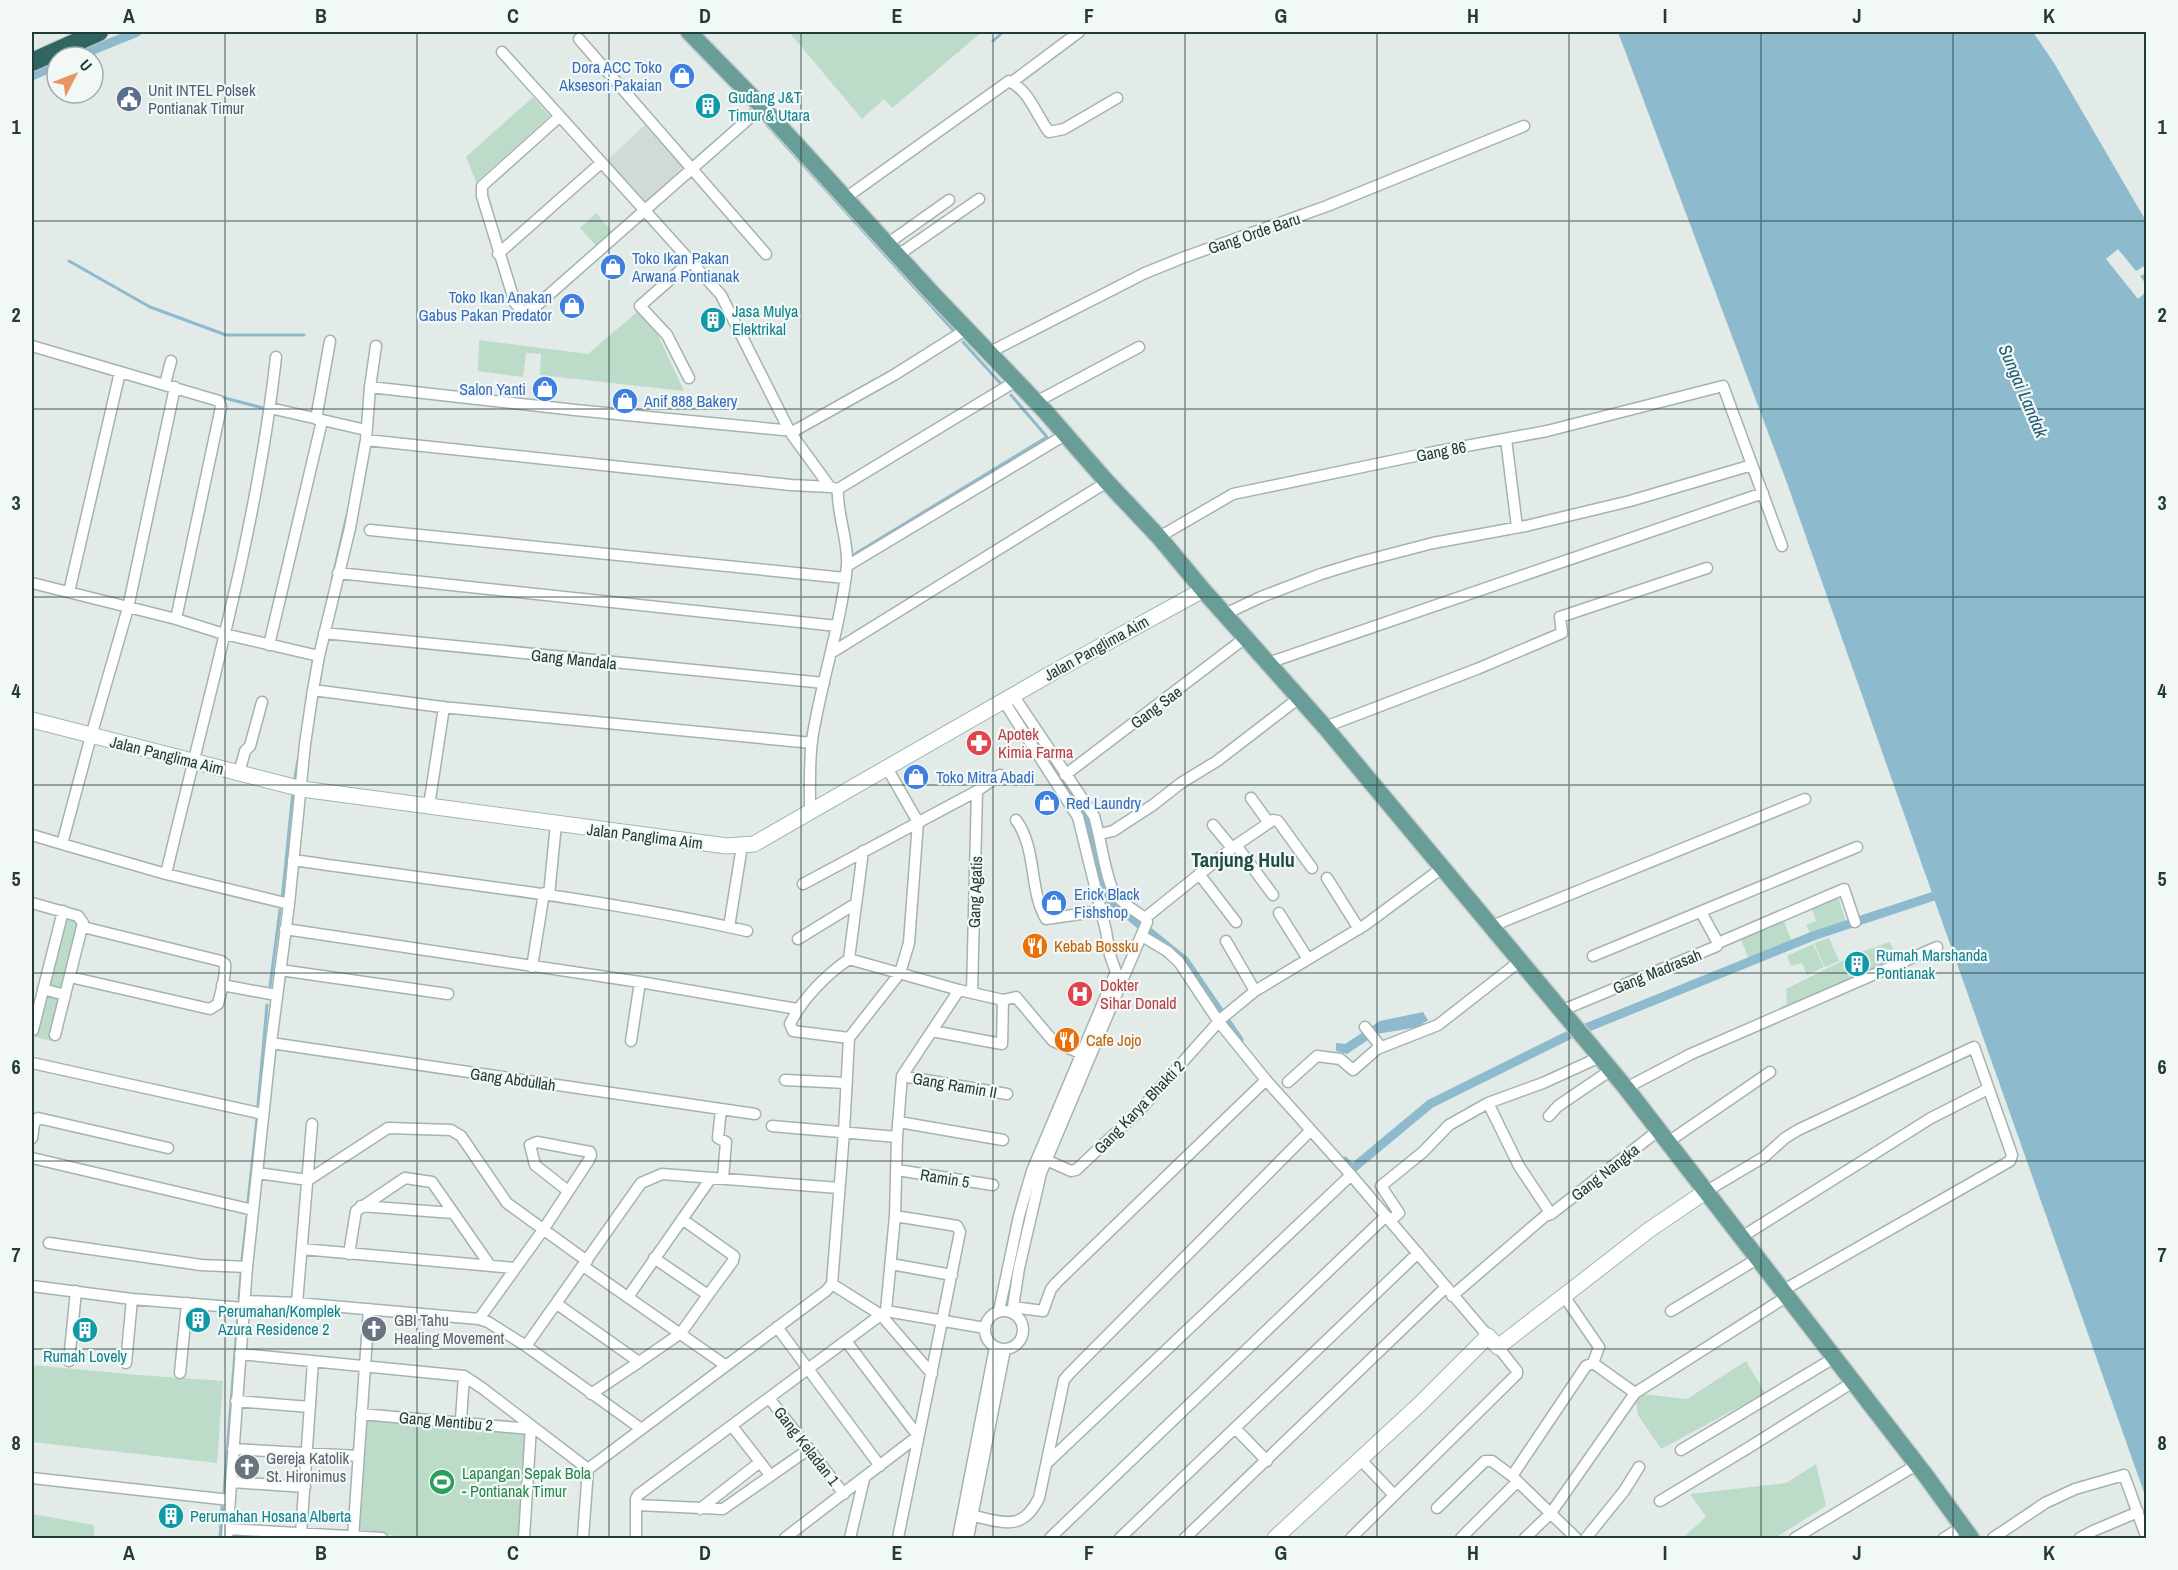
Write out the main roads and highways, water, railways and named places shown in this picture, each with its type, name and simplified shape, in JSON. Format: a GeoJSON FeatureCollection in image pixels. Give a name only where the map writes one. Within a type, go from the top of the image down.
{"type":"FeatureCollection","features":[{"type":"Feature","properties":{"kind":"highway"},"geometry":{"type":"LineString","coordinates":[[32,53],[78,32]]}},
{"type":"Feature","properties":{"kind":"highway"},"geometry":{"type":"LineString","coordinates":[[32,62],[99,32]]}},
{"type":"Feature","properties":{"kind":"main road"},"geometry":{"type":"LineString","coordinates":[[689,32],[990,352],[1107,482],[1163,534],[1203,590],[1325,727],[1626,1088],[1853,1382],[1966,1533]]}},
{"type":"Feature","properties":{"kind":"water","name":"Sungai Landak"},"geometry":{"type":"Polygon","coordinates":[[[1618,32],[2033,32],[2054,63],[2146,221],[2146,1498],[1787,483],[1618,32]]]}},
{"type":"Feature","properties":{"kind":"water"},"geometry":{"type":"Polygon","coordinates":[[[1423,1012],[1428,1020],[1418,1027],[1377,1034],[1347,1054],[1336,1051],[1336,1043],[1345,1044],[1380,1021],[1423,1012]]]}},
{"type":"Feature","properties":{"kind":"waterway"},"geometry":{"type":"LineString","coordinates":[[105,45],[137,32]]}},
{"type":"Feature","properties":{"kind":"waterway"},"geometry":{"type":"LineString","coordinates":[[993,41],[1003,32]]}},
{"type":"Feature","properties":{"kind":"waterway"},"geometry":{"type":"LineString","coordinates":[[32,76],[45,70]]}},
{"type":"Feature","properties":{"kind":"waterway"},"geometry":{"type":"LineString","coordinates":[[767,125],[953,330]]}},
{"type":"Feature","properties":{"kind":"waterway"},"geometry":{"type":"LineString","coordinates":[[69,261],[150,307],[226,335],[304,335]]}},
{"type":"Feature","properties":{"kind":"waterway"},"geometry":{"type":"LineString","coordinates":[[963,342],[1002,385]]}},
{"type":"Feature","properties":{"kind":"waterway"},"geometry":{"type":"LineString","coordinates":[[850,557],[1047,437],[1011,395]]}},
{"type":"Feature","properties":{"kind":"waterway"},"geometry":{"type":"LineString","coordinates":[[221,397],[263,408]]}},
{"type":"Feature","properties":{"kind":"waterway"},"geometry":{"type":"LineString","coordinates":[[332,580],[348,511]]}},
{"type":"Feature","properties":{"kind":"waterway"},"geometry":{"type":"LineString","coordinates":[[295,778],[298,760]]}},
{"type":"Feature","properties":{"kind":"waterway"},"geometry":{"type":"LineString","coordinates":[[1058,777],[1084,816],[1105,896],[1185,961],[1239,1040]]}},
{"type":"Feature","properties":{"kind":"waterway"},"geometry":{"type":"LineString","coordinates":[[282,900],[293,791]]}},
{"type":"Feature","properties":{"kind":"waterway"},"geometry":{"type":"LineString","coordinates":[[1344,1161],[1352,1169],[1430,1104],[1571,1034],[1813,936],[1934,896]]}},
{"type":"Feature","properties":{"kind":"waterway"},"geometry":{"type":"LineString","coordinates":[[270,986],[280,910]]}},
{"type":"Feature","properties":{"kind":"waterway"},"geometry":{"type":"LineString","coordinates":[[258,1105],[267,1005]]}},
{"type":"Feature","properties":{"kind":"waterway"},"geometry":{"type":"LineString","coordinates":[[248,1202],[257,1118]]}},
{"type":"Feature","properties":{"kind":"waterway"},"geometry":{"type":"LineString","coordinates":[[242,1259],[247,1217]]}},
{"type":"Feature","properties":{"kind":"waterway"},"geometry":{"type":"LineString","coordinates":[[239,1299],[241,1274]]}},
{"type":"Feature","properties":{"kind":"waterway"},"geometry":{"type":"LineString","coordinates":[[224,1492],[238,1314]]}},
{"type":"Feature","properties":{"kind":"waterway"},"geometry":{"type":"LineString","coordinates":[[220,1538],[222,1507]]}},
{"type":"Feature","properties":{"kind":"place","name":"Dora ACC Toko Aksesori Pakaian"},"geometry":{"type":"Point","coordinates":[682,76]}},
{"type":"Feature","properties":{"kind":"place","name":"Unit INTEL Polsek Pontianak Timur"},"geometry":{"type":"Point","coordinates":[129,99]}},
{"type":"Feature","properties":{"kind":"place","name":"Gudang J&T Timur & Utara"},"geometry":{"type":"Point","coordinates":[708,106]}},
{"type":"Feature","properties":{"kind":"place","name":"Toko Ikan Pakan Arwana Pontianak"},"geometry":{"type":"Point","coordinates":[613,267]}},
{"type":"Feature","properties":{"kind":"place","name":"Toko Ikan Anakan Gabus Pakan Predator"},"geometry":{"type":"Point","coordinates":[572,306]}},
{"type":"Feature","properties":{"kind":"place","name":"Jasa Mulya Elektrikal"},"geometry":{"type":"Point","coordinates":[713,320]}},
{"type":"Feature","properties":{"kind":"place","name":"Salon Yanti"},"geometry":{"type":"Point","coordinates":[545,389]}},
{"type":"Feature","properties":{"kind":"place","name":"Anif 888 Bakery"},"geometry":{"type":"Point","coordinates":[625,401]}},
{"type":"Feature","properties":{"kind":"place","name":"Apotek Kimia Farma"},"geometry":{"type":"Point","coordinates":[979,743]}},
{"type":"Feature","properties":{"kind":"place","name":"Toko Mitra Abadi"},"geometry":{"type":"Point","coordinates":[916,777]}},
{"type":"Feature","properties":{"kind":"place","name":"Red Laundry"},"geometry":{"type":"Point","coordinates":[1047,803]}},
{"type":"Feature","properties":{"kind":"place","name":"Erick Black Fishshop"},"geometry":{"type":"Point","coordinates":[1054,903]}},
{"type":"Feature","properties":{"kind":"place","name":"Kebab Bossku"},"geometry":{"type":"Point","coordinates":[1035,946]}},
{"type":"Feature","properties":{"kind":"place","name":"Rumah Marshanda Pontianak"},"geometry":{"type":"Point","coordinates":[1857,964]}},
{"type":"Feature","properties":{"kind":"place","name":"Dokter Sihar Donald"},"geometry":{"type":"Point","coordinates":[1080,994]}},
{"type":"Feature","properties":{"kind":"place","name":"Cafe Jojo"},"geometry":{"type":"Point","coordinates":[1067,1040]}},
{"type":"Feature","properties":{"kind":"place","name":"Perumahan/Komplek Azura Residence 2"},"geometry":{"type":"Point","coordinates":[198,1320]}},
{"type":"Feature","properties":{"kind":"place","name":"GBI Tahu Healing Movement"},"geometry":{"type":"Point","coordinates":[374,1329]}},
{"type":"Feature","properties":{"kind":"place","name":"Rumah Lovely"},"geometry":{"type":"Point","coordinates":[85,1330]}},
{"type":"Feature","properties":{"kind":"place","name":"Gereja Katolik St. Hironimus"},"geometry":{"type":"Point","coordinates":[247,1467]}},
{"type":"Feature","properties":{"kind":"place","name":"Lapangan Sepak Bola - Pontianak Timur"},"geometry":{"type":"Point","coordinates":[442,1482]}},
{"type":"Feature","properties":{"kind":"place","name":"Perumahan Hosana Alberta"},"geometry":{"type":"Point","coordinates":[171,1516]}},
{"type":"Feature","properties":{"kind":"district","name":"Tanjung Hulu"},"geometry":{"type":"Point","coordinates":[1243,860]}}]}
